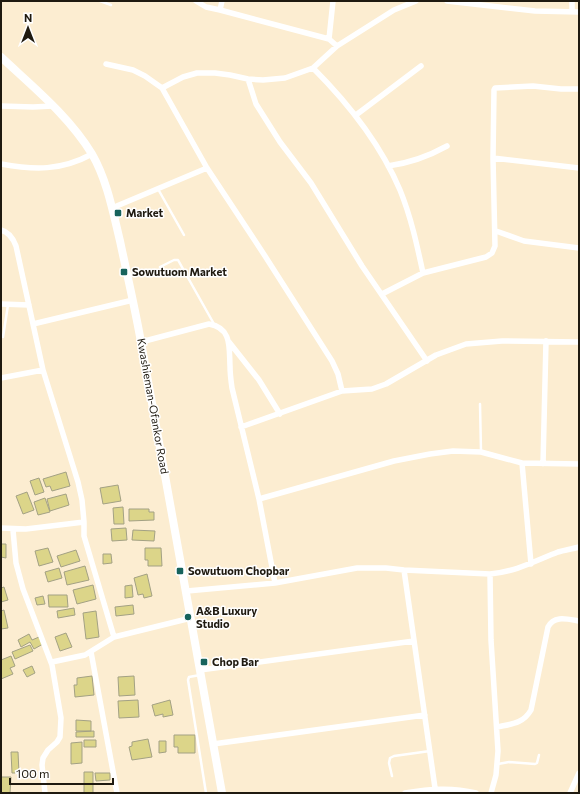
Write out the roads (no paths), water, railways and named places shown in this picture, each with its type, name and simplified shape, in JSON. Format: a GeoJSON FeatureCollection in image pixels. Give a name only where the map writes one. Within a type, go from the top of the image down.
{"type":"FeatureCollection","features":[{"type":"Feature","properties":{"kind":"main road","name":"Kwashieman-Ofankor Road"},"geometry":{"type":"LineString","coordinates":[[1,57],[36,88],[70,124],[92,154],[104,182],[112,208],[141,342],[222,793]]}},
{"type":"Feature","properties":{"kind":"street"},"geometry":{"type":"LineString","coordinates":[[196,1],[206,7],[329,40],[337,46]]}},
{"type":"Feature","properties":{"kind":"street"},"geometry":{"type":"LineString","coordinates":[[220,10],[222,1]]}},
{"type":"Feature","properties":{"kind":"street"},"geometry":{"type":"LineString","coordinates":[[329,40],[333,1]]}},
{"type":"Feature","properties":{"kind":"street"},"geometry":{"type":"LineString","coordinates":[[162,88],[183,77],[198,73],[230,74],[248,79],[274,80],[285,78],[313,68],[337,46],[394,10],[416,1]]}},
{"type":"Feature","properties":{"kind":"street"},"geometry":{"type":"LineString","coordinates":[[447,1],[496,4],[535,11],[579,12]]}},
{"type":"Feature","properties":{"kind":"street"},"geometry":{"type":"LineString","coordinates":[[572,1],[572,12]]}},
{"type":"Feature","properties":{"kind":"street"},"geometry":{"type":"LineString","coordinates":[[106,64],[133,70],[145,76],[162,88],[207,168],[332,361],[338,374],[342,391]]}},
{"type":"Feature","properties":{"kind":"street"},"geometry":{"type":"LineString","coordinates":[[356,115],[421,66]]}},
{"type":"Feature","properties":{"kind":"street"},"geometry":{"type":"LineString","coordinates":[[313,68],[356,115],[376,144],[388,166],[400,191],[407,212],[423,273]]}},
{"type":"Feature","properties":{"kind":"street"},"geometry":{"type":"LineString","coordinates":[[248,79],[256,104],[273,131],[311,183],[427,361]]}},
{"type":"Feature","properties":{"kind":"street"},"geometry":{"type":"LineString","coordinates":[[382,294],[423,273],[490,256],[494,251],[496,231],[493,158],[495,88],[533,86],[560,89],[579,89]]}},
{"type":"Feature","properties":{"kind":"street"},"geometry":{"type":"LineString","coordinates":[[1,106],[53,106]]}},
{"type":"Feature","properties":{"kind":"street"},"geometry":{"type":"LineString","coordinates":[[388,166],[400,165],[423,158],[447,146]]}},
{"type":"Feature","properties":{"kind":"street"},"geometry":{"type":"LineString","coordinates":[[1,164],[35,169],[47,168],[65,166],[92,154]]}},
{"type":"Feature","properties":{"kind":"street"},"geometry":{"type":"LineString","coordinates":[[493,158],[579,168]]}},
{"type":"Feature","properties":{"kind":"street"},"geometry":{"type":"LineString","coordinates":[[112,208],[207,168]]}},
{"type":"Feature","properties":{"kind":"street"},"geometry":{"type":"LineString","coordinates":[[1,230],[10,234],[14,239],[16,246],[43,370],[78,482],[82,500],[84,536],[88,552],[114,636]]}},
{"type":"Feature","properties":{"kind":"street"},"geometry":{"type":"LineString","coordinates":[[496,231],[524,241],[579,248]]}},
{"type":"Feature","properties":{"kind":"street"},"geometry":{"type":"LineString","coordinates":[[33,324],[133,300]]}},
{"type":"Feature","properties":{"kind":"street"},"geometry":{"type":"LineString","coordinates":[[1,304],[29,305]]}},
{"type":"Feature","properties":{"kind":"street"},"geometry":{"type":"LineString","coordinates":[[141,342],[203,324],[214,325],[223,331],[229,342],[259,380],[280,414]]}},
{"type":"Feature","properties":{"kind":"street"},"geometry":{"type":"LineString","coordinates":[[241,427],[342,391],[372,389],[386,384],[450,349],[466,344],[502,341],[579,342]]}},
{"type":"Feature","properties":{"kind":"street"},"geometry":{"type":"LineString","coordinates":[[543,464],[546,341]]}},
{"type":"Feature","properties":{"kind":"street"},"geometry":{"type":"LineString","coordinates":[[229,342],[232,388],[259,499],[275,583]]}},
{"type":"Feature","properties":{"kind":"street"},"geometry":{"type":"LineString","coordinates":[[1,378],[43,370]]}},
{"type":"Feature","properties":{"kind":"street"},"geometry":{"type":"LineString","coordinates":[[259,499],[394,461],[453,451],[481,452],[522,463],[579,464]]}},
{"type":"Feature","properties":{"kind":"street"},"geometry":{"type":"LineString","coordinates":[[522,463],[531,564]]}},
{"type":"Feature","properties":{"kind":"street"},"geometry":{"type":"LineString","coordinates":[[1,528],[13,530],[46,528],[84,522]]}},
{"type":"Feature","properties":{"kind":"street"},"geometry":{"type":"LineString","coordinates":[[13,530],[16,563],[23,589],[52,662],[61,725],[60,737],[43,758],[42,765],[46,793]]}},
{"type":"Feature","properties":{"kind":"street"},"geometry":{"type":"LineString","coordinates":[[187,592],[275,583],[357,568],[373,567],[490,574],[513,570],[559,552],[579,547]]}},
{"type":"Feature","properties":{"kind":"street"},"geometry":{"type":"LineString","coordinates":[[404,570],[435,788]]}},
{"type":"Feature","properties":{"kind":"street"},"geometry":{"type":"LineString","coordinates":[[490,574],[491,627],[498,764],[491,793]]}},
{"type":"Feature","properties":{"kind":"street"},"geometry":{"type":"LineString","coordinates":[[52,662],[79,657],[91,652],[114,636],[191,618]]}},
{"type":"Feature","properties":{"kind":"street"},"geometry":{"type":"LineString","coordinates":[[497,727],[517,723],[527,717],[530,710],[548,627],[550,624],[558,618],[579,621]]}},
{"type":"Feature","properties":{"kind":"street"},"geometry":{"type":"LineString","coordinates":[[200,672],[414,641]]}},
{"type":"Feature","properties":{"kind":"street"},"geometry":{"type":"LineString","coordinates":[[91,652],[117,793]]}},
{"type":"Feature","properties":{"kind":"street"},"geometry":{"type":"LineString","coordinates":[[213,744],[425,715]]}},
{"type":"Feature","properties":{"kind":"street"},"geometry":{"type":"LineString","coordinates":[[570,793],[579,773]]}},
{"type":"Feature","properties":{"kind":"street"},"geometry":{"type":"LineString","coordinates":[[405,793],[435,788],[466,790],[476,793]]}},
{"type":"Feature","properties":{"kind":"lane"},"geometry":{"type":"LineString","coordinates":[[100,1],[111,5]]}},
{"type":"Feature","properties":{"kind":"lane"},"geometry":{"type":"LineString","coordinates":[[158,189],[184,235]]}},
{"type":"Feature","properties":{"kind":"lane"},"geometry":{"type":"LineString","coordinates":[[160,267],[174,260],[178,260],[214,325]]}},
{"type":"Feature","properties":{"kind":"lane"},"geometry":{"type":"LineString","coordinates":[[3,337],[8,304]]}},
{"type":"Feature","properties":{"kind":"lane"},"geometry":{"type":"LineString","coordinates":[[480,404],[481,452]]}},
{"type":"Feature","properties":{"kind":"lane"},"geometry":{"type":"LineString","coordinates":[[200,672],[189,677],[188,680],[206,793]]}},
{"type":"Feature","properties":{"kind":"lane"},"geometry":{"type":"LineString","coordinates":[[392,776],[389,762],[390,758],[394,756],[430,751]]}},
{"type":"Feature","properties":{"kind":"lane"},"geometry":{"type":"LineString","coordinates":[[498,764],[509,762],[535,764],[539,755]]}},
{"type":"Feature","properties":{"kind":"place","name":"Market"},"geometry":{"type":"Point","coordinates":[118,213]}},
{"type":"Feature","properties":{"kind":"place","name":"Sowutuom Market"},"geometry":{"type":"Point","coordinates":[124,272]}},
{"type":"Feature","properties":{"kind":"place","name":"Sowutuom Chopbar"},"geometry":{"type":"Point","coordinates":[180,571]}},
{"type":"Feature","properties":{"kind":"place","name":"A&B Luxury Studio"},"geometry":{"type":"Point","coordinates":[188,617]}},
{"type":"Feature","properties":{"kind":"place","name":"Chop Bar"},"geometry":{"type":"Point","coordinates":[204,662]}}]}
